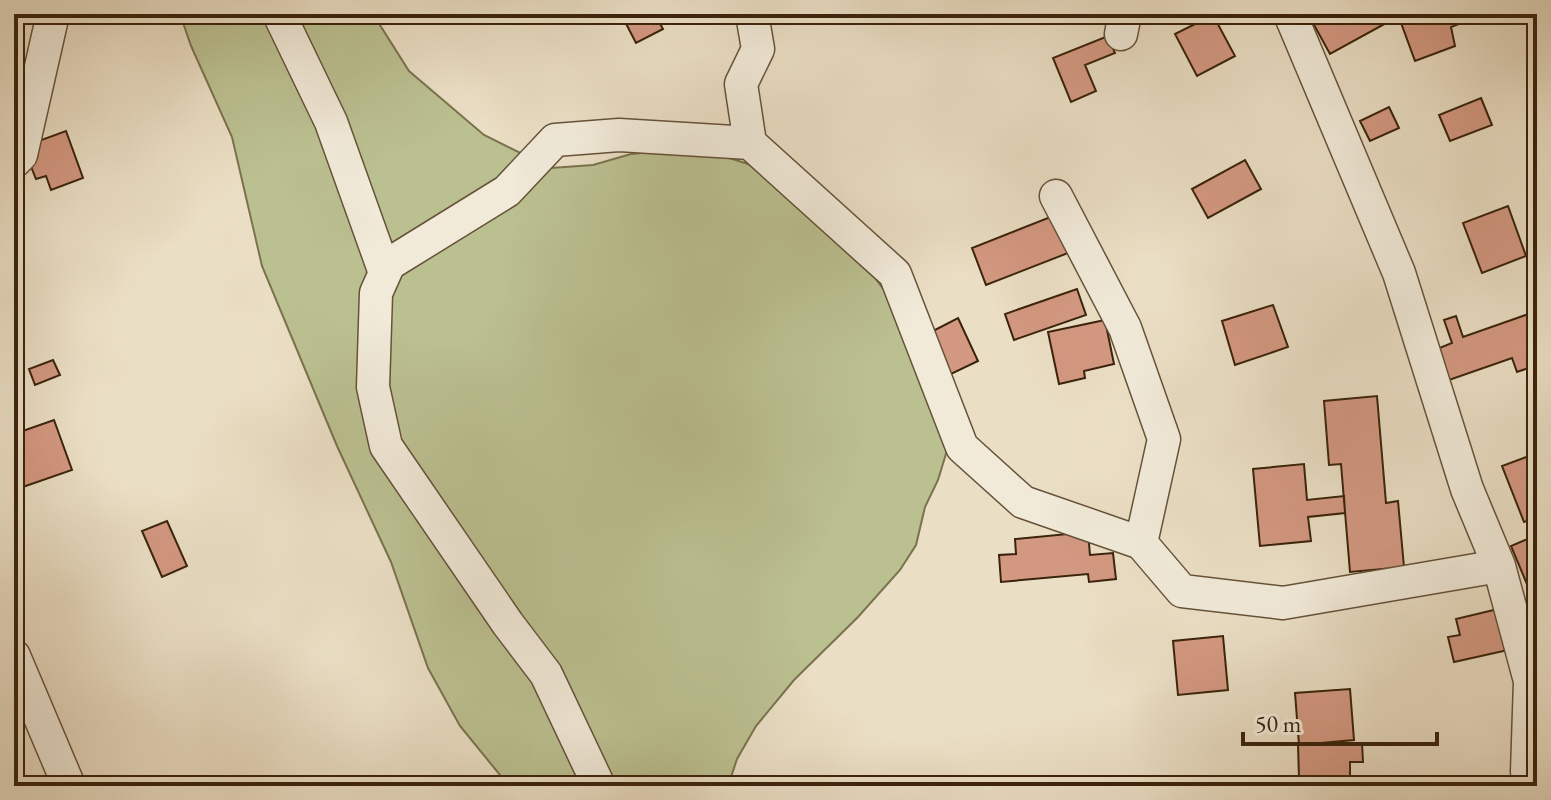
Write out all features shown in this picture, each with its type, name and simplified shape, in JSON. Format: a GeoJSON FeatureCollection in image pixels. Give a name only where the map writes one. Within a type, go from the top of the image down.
{"type":"FeatureCollection","features":[{"type":"Feature","properties":{"kind":"street"},"geometry":{"type":"LineString","coordinates":[[14,162],[21,155],[53,14]]}},
{"type":"Feature","properties":{"kind":"street"},"geometry":{"type":"LineString","coordinates":[[279,14],[331,122],[385,273]]}},
{"type":"Feature","properties":{"kind":"street"},"geometry":{"type":"LineString","coordinates":[[750,143],[741,84],[758,49],[752,14]]}},
{"type":"Feature","properties":{"kind":"street"},"geometry":{"type":"LineString","coordinates":[[1290,14],[1399,273],[1467,489],[1499,566],[1530,681],[1527,779]]}},
{"type":"Feature","properties":{"kind":"street"},"geometry":{"type":"LineString","coordinates":[[599,786],[546,674],[386,446],[373,387],[376,293],[389,264],[507,191],[555,140],[619,135],[750,143],[895,274],[962,447],[1023,502],[1141,543],[1182,591],[1283,603],[1499,566]]}},
{"type":"Feature","properties":{"kind":"street"},"geometry":{"type":"LineString","coordinates":[[1056,196],[1125,328],[1164,439],[1141,543]]}},
{"type":"Feature","properties":{"kind":"street"},"geometry":{"type":"LineString","coordinates":[[14,656],[69,786]]}},
{"type":"Feature","properties":{"kind":"green space"},"geometry":{"type":"Polygon","coordinates":[[[180,14],[373,14],[409,71],[484,135],[551,168],[593,165],[631,154],[675,150],[720,155],[748,164],[781,180],[853,249],[894,303],[949,444],[938,480],[925,507],[916,545],[900,570],[794,680],[756,726],[737,759],[728,786],[509,786],[460,726],[428,668],[391,562],[337,446],[262,266],[232,137],[180,14]]]}},
{"type":"Feature","properties":{"kind":"building"},"geometry":{"type":"Polygon","coordinates":[[[621,14],[655,14],[663,29],[636,43],[621,14]]]}},
{"type":"Feature","properties":{"kind":"building"},"geometry":{"type":"Polygon","coordinates":[[[1308,14],[1398,14],[1399,16],[1330,54],[1308,14]]]}},
{"type":"Feature","properties":{"kind":"building"},"geometry":{"type":"Polygon","coordinates":[[[1416,14],[1484,14],[1451,27],[1455,46],[1415,61],[1400,20],[1416,14]]]}},
{"type":"Feature","properties":{"kind":"building"},"geometry":{"type":"Polygon","coordinates":[[[1213,15],[1235,56],[1197,76],[1175,34],[1213,15]]]}},
{"type":"Feature","properties":{"kind":"building"},"geometry":{"type":"Polygon","coordinates":[[[1108,36],[1115,53],[1085,65],[1096,91],[1071,102],[1053,58],[1108,36]]]}},
{"type":"Feature","properties":{"kind":"building"},"geometry":{"type":"Polygon","coordinates":[[[1481,98],[1492,125],[1450,141],[1439,115],[1481,98]]]}},
{"type":"Feature","properties":{"kind":"building"},"geometry":{"type":"Polygon","coordinates":[[[1389,107],[1399,128],[1370,141],[1360,121],[1389,107]]]}},
{"type":"Feature","properties":{"kind":"building"},"geometry":{"type":"Polygon","coordinates":[[[66,131],[83,178],[51,190],[46,176],[36,179],[28,159],[37,156],[33,143],[66,131]]]}},
{"type":"Feature","properties":{"kind":"building"},"geometry":{"type":"Polygon","coordinates":[[[1245,160],[1261,189],[1208,218],[1192,189],[1245,160]]]}},
{"type":"Feature","properties":{"kind":"building"},"geometry":{"type":"Polygon","coordinates":[[[1508,206],[1526,256],[1482,273],[1463,223],[1508,206]]]}},
{"type":"Feature","properties":{"kind":"building"},"geometry":{"type":"Polygon","coordinates":[[[1053,216],[1068,253],[986,285],[972,248],[1053,216]]]}},
{"type":"Feature","properties":{"kind":"building"},"geometry":{"type":"Polygon","coordinates":[[[1077,289],[1086,315],[1014,340],[1005,314],[1077,289]]]}},
{"type":"Feature","properties":{"kind":"building"},"geometry":{"type":"Polygon","coordinates":[[[1273,305],[1288,347],[1235,365],[1222,321],[1273,305]]]}},
{"type":"Feature","properties":{"kind":"building"},"geometry":{"type":"Polygon","coordinates":[[[1537,311],[1537,365],[1517,372],[1512,358],[1449,380],[1437,349],[1452,343],[1444,320],[1456,316],[1463,337],[1537,311]]]}},
{"type":"Feature","properties":{"kind":"building"},"geometry":{"type":"Polygon","coordinates":[[[958,318],[978,361],[951,374],[931,332],[958,318]]]}},
{"type":"Feature","properties":{"kind":"building"},"geometry":{"type":"Polygon","coordinates":[[[1105,320],[1114,364],[1084,371],[1085,378],[1059,384],[1048,332],[1105,320]]]}},
{"type":"Feature","properties":{"kind":"building"},"geometry":{"type":"Polygon","coordinates":[[[53,360],[60,375],[35,385],[29,369],[53,360]]]}},
{"type":"Feature","properties":{"kind":"building"},"geometry":{"type":"Polygon","coordinates":[[[1377,396],[1386,503],[1398,501],[1404,567],[1350,572],[1341,464],[1329,465],[1324,401],[1377,396]]]}},
{"type":"Feature","properties":{"kind":"building"},"geometry":{"type":"Polygon","coordinates":[[[54,420],[72,470],[14,490],[14,434],[54,420]]]}},
{"type":"Feature","properties":{"kind":"building"},"geometry":{"type":"Polygon","coordinates":[[[1537,453],[1537,517],[1524,522],[1502,466],[1537,453]]]}},
{"type":"Feature","properties":{"kind":"building"},"geometry":{"type":"Polygon","coordinates":[[[1304,464],[1307,500],[1344,496],[1345,513],[1308,517],[1311,541],[1260,546],[1253,469],[1304,464]]]}},
{"type":"Feature","properties":{"kind":"building"},"geometry":{"type":"Polygon","coordinates":[[[167,521],[187,566],[162,577],[142,531],[167,521]]]}},
{"type":"Feature","properties":{"kind":"building"},"geometry":{"type":"Polygon","coordinates":[[[1088,532],[1090,555],[1113,553],[1116,579],[1089,582],[1088,574],[1001,582],[999,555],[1016,554],[1015,539],[1088,532]]]}},
{"type":"Feature","properties":{"kind":"building"},"geometry":{"type":"Polygon","coordinates":[[[1537,535],[1537,600],[1534,601],[1511,546],[1537,535]]]}},
{"type":"Feature","properties":{"kind":"building"},"geometry":{"type":"Polygon","coordinates":[[[1498,609],[1508,650],[1454,662],[1448,637],[1460,635],[1456,619],[1498,609]]]}},
{"type":"Feature","properties":{"kind":"building"},"geometry":{"type":"Polygon","coordinates":[[[1223,636],[1228,690],[1178,695],[1173,641],[1223,636]]]}},
{"type":"Feature","properties":{"kind":"building"},"geometry":{"type":"Polygon","coordinates":[[[1350,689],[1354,740],[1299,745],[1295,693],[1350,689]]]}},
{"type":"Feature","properties":{"kind":"building"},"geometry":{"type":"Polygon","coordinates":[[[1362,743],[1363,762],[1350,762],[1350,777],[1299,778],[1298,745],[1362,743]]]}}]}
